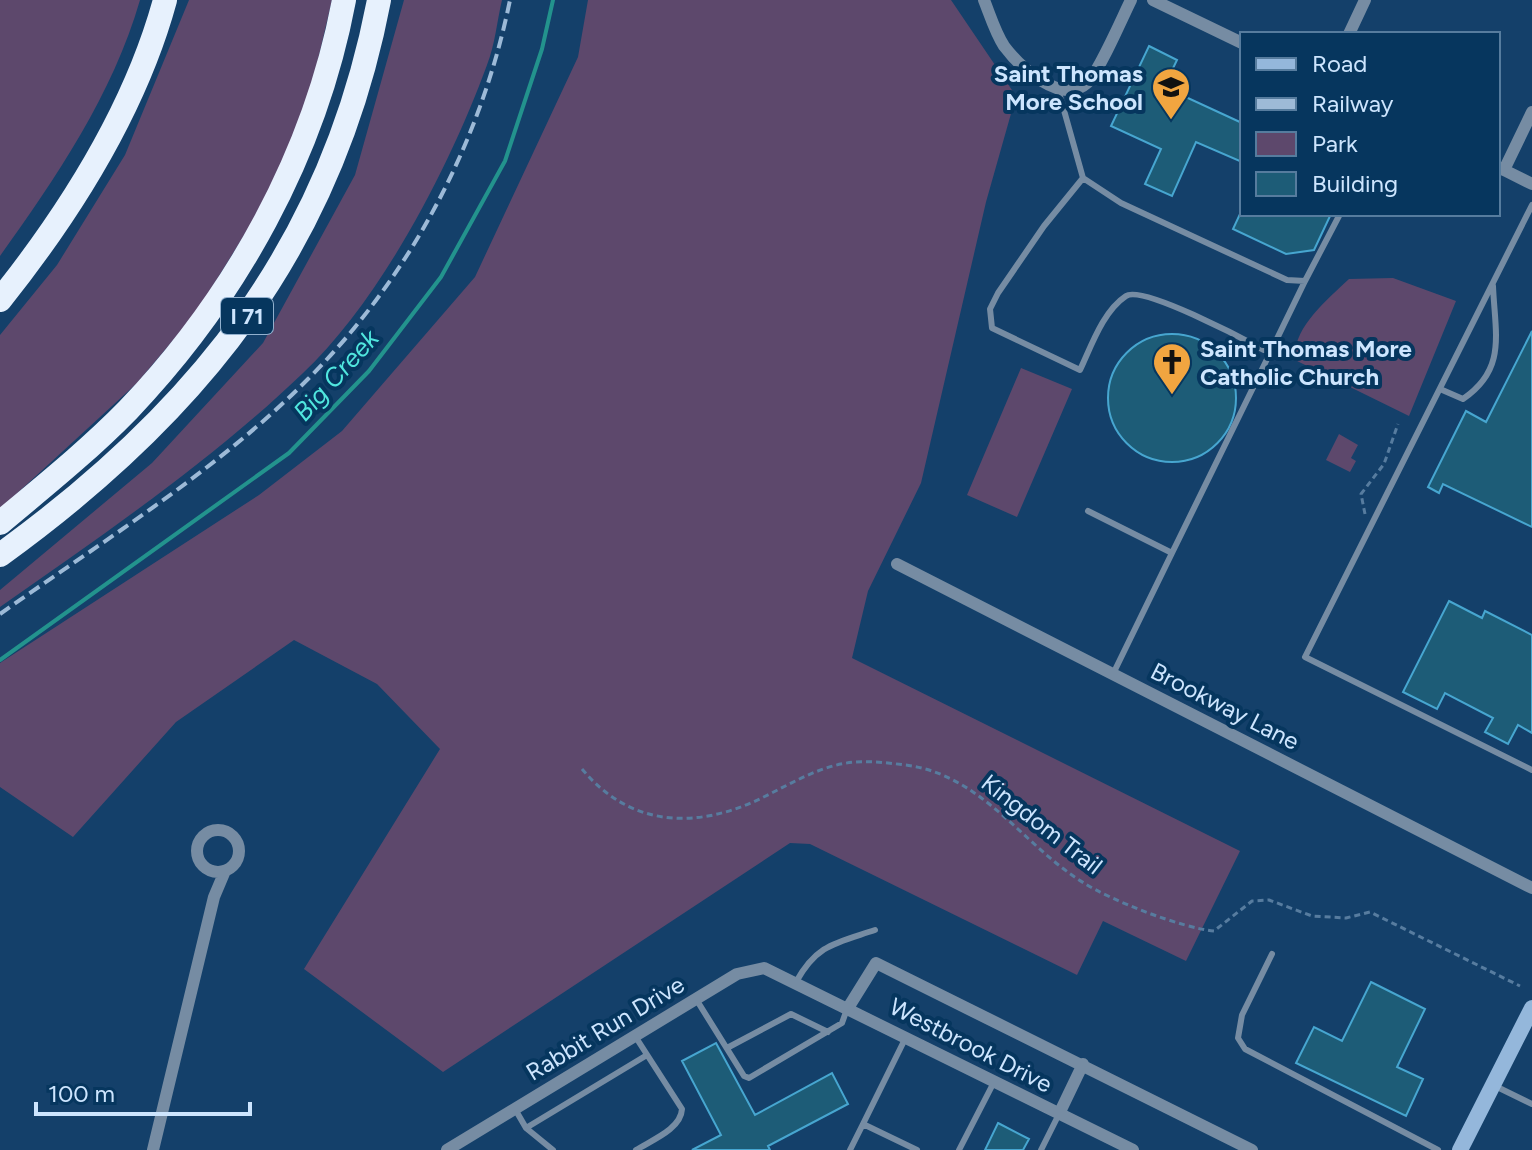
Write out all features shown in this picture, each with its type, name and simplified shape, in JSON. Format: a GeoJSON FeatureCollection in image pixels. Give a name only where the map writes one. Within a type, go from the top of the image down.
{"type":"FeatureCollection","features":[{"type":"Feature","properties":{"kind":"highway"},"geometry":{"type":"LineString","coordinates":[[0,300],[55,226],[105,144],[131,92],[165,0]]}},
{"type":"Feature","properties":{"kind":"highway"},"geometry":{"type":"LineString","coordinates":[[0,523],[127,411],[190,337],[238,268],[275,203],[305,136],[327,71],[344,0]]}},
{"type":"Feature","properties":{"kind":"highway","name":"I 71"},"geometry":{"type":"LineString","coordinates":[[0,555],[85,491],[154,429],[208,369],[253,308],[294,239],[326,173],[353,101],[379,0]]}},
{"type":"Feature","properties":{"kind":"main road"},"geometry":{"type":"LineString","coordinates":[[1460,1150],[1531,1014]]}},
{"type":"Feature","properties":{"kind":"street"},"geometry":{"type":"LineString","coordinates":[[984,0],[1003,44],[1020,65],[1058,89],[1071,90],[1087,82],[1131,0]]}},
{"type":"Feature","properties":{"kind":"street"},"geometry":{"type":"LineString","coordinates":[[1153,0],[1240,42]]}},
{"type":"Feature","properties":{"kind":"street"},"geometry":{"type":"LineString","coordinates":[[1350,32],[1365,0]]}},
{"type":"Feature","properties":{"kind":"street"},"geometry":{"type":"LineString","coordinates":[[1532,112],[1501,169],[1532,184]]}},
{"type":"Feature","properties":{"kind":"street","name":"Brookway Lane"},"geometry":{"type":"LineString","coordinates":[[897,564],[1532,888]]}},
{"type":"Feature","properties":{"kind":"street"},"geometry":{"type":"LineString","coordinates":[[153,1150],[214,897],[225,871]]}},
{"type":"Feature","properties":{"kind":"street"},"geometry":{"type":"LineString","coordinates":[[848,1008],[876,963],[1252,1150]]}},
{"type":"Feature","properties":{"kind":"street","name":"Rabbit Run Drive"},"geometry":{"type":"LineString","coordinates":[[447,1150],[737,974],[764,968],[793,980]]}},
{"type":"Feature","properties":{"kind":"street","name":"Westbrook Drive"},"geometry":{"type":"LineString","coordinates":[[793,980],[1133,1150]]}},
{"type":"Feature","properties":{"kind":"street"},"geometry":{"type":"LineString","coordinates":[[1059,1114],[1083,1064]]}},
{"type":"Feature","properties":{"kind":"lane"},"geometry":{"type":"LineString","coordinates":[[1058,89],[1083,178],[1121,203],[1287,280],[1305,281]]}},
{"type":"Feature","properties":{"kind":"lane"},"geometry":{"type":"LineString","coordinates":[[1083,178],[1044,226],[998,293],[990,309],[992,328],[1061,364],[1080,370],[1102,325],[1125,296],[1134,293],[1177,308],[1264,350],[1272,349]]}},
{"type":"Feature","properties":{"kind":"lane"},"geometry":{"type":"LineString","coordinates":[[1532,205],[1305,657],[1532,770]]}},
{"type":"Feature","properties":{"kind":"lane"},"geometry":{"type":"LineString","coordinates":[[1113,674],[1339,216]]}},
{"type":"Feature","properties":{"kind":"lane"},"geometry":{"type":"LineString","coordinates":[[1440,389],[1463,399],[1481,386],[1496,361],[1493,282]]}},
{"type":"Feature","properties":{"kind":"lane"},"geometry":{"type":"LineString","coordinates":[[1088,511],[1172,553]]}},
{"type":"Feature","properties":{"kind":"lane"},"geometry":{"type":"LineString","coordinates":[[793,980],[821,948],[875,930]]}},
{"type":"Feature","properties":{"kind":"lane"},"geometry":{"type":"LineString","coordinates":[[1272,954],[1238,1029],[1245,1049],[1438,1150]]}},
{"type":"Feature","properties":{"kind":"lane"},"geometry":{"type":"LineString","coordinates":[[696,999],[744,1076],[754,1078],[842,1023],[848,1008]]}},
{"type":"Feature","properties":{"kind":"lane"},"geometry":{"type":"LineString","coordinates":[[727,1048],[785,1015],[797,1016],[828,1032]]}},
{"type":"Feature","properties":{"kind":"lane"},"geometry":{"type":"LineString","coordinates":[[635,1036],[682,1109],[681,1118],[636,1150]]}},
{"type":"Feature","properties":{"kind":"lane"},"geometry":{"type":"LineString","coordinates":[[850,1150],[906,1037]]}},
{"type":"Feature","properties":{"kind":"lane"},"geometry":{"type":"LineString","coordinates":[[526,1128],[647,1055]]}},
{"type":"Feature","properties":{"kind":"lane"},"geometry":{"type":"LineString","coordinates":[[959,1150],[995,1081]]}},
{"type":"Feature","properties":{"kind":"lane"},"geometry":{"type":"LineString","coordinates":[[1493,1085],[1532,1104]]}},
{"type":"Feature","properties":{"kind":"lane"},"geometry":{"type":"LineString","coordinates":[[515,1109],[526,1128],[553,1150]]}},
{"type":"Feature","properties":{"kind":"lane"},"geometry":{"type":"LineString","coordinates":[[1041,1150],[1059,1114]]}},
{"type":"Feature","properties":{"kind":"lane"},"geometry":{"type":"LineString","coordinates":[[863,1124],[917,1150]]}},
{"type":"Feature","properties":{"kind":"path"},"geometry":{"type":"LineString","coordinates":[[1365,514],[1361,494],[1384,464],[1398,424]]}},
{"type":"Feature","properties":{"kind":"path","name":"Kingdom Trail"},"geometry":{"type":"LineString","coordinates":[[582,769],[601,792],[625,807],[660,816],[696,819],[751,803],[836,765],[871,761],[915,766],[959,783],[1009,817],[1084,884],[1193,929],[1214,931],[1252,901],[1260,900],[1269,900],[1312,916],[1346,918],[1370,912],[1520,986]]}},
{"type":"Feature","properties":{"kind":"green space"},"geometry":{"type":"Polygon","coordinates":[[[0,0],[140,0],[129,35],[99,102],[62,166],[0,256],[0,0]]]}},
{"type":"Feature","properties":{"kind":"green space"},"geometry":{"type":"Polygon","coordinates":[[[189,0],[332,0],[313,81],[274,187],[196,313],[137,383],[0,509],[0,335],[57,265],[125,155],[189,0]]]}},
{"type":"Feature","properties":{"kind":"green space"},"geometry":{"type":"Polygon","coordinates":[[[404,0],[502,0],[490,57],[472,104],[433,188],[385,270],[331,344],[267,406],[156,496],[0,607],[0,590],[152,463],[263,343],[355,175],[404,0]]]}},
{"type":"Feature","properties":{"kind":"green space"},"geometry":{"type":"Polygon","coordinates":[[[588,0],[951,0],[1016,96],[986,202],[921,483],[868,591],[852,658],[1240,851],[1186,961],[1103,921],[1077,975],[810,844],[790,843],[443,1072],[304,969],[440,749],[377,684],[294,640],[176,722],[73,837],[0,787],[0,663],[259,495],[342,431],[475,277],[578,57],[588,0]]]}},
{"type":"Feature","properties":{"kind":"green space"},"geometry":{"type":"Polygon","coordinates":[[[1393,278],[1456,301],[1409,416],[1295,360],[1299,337],[1305,326],[1321,305],[1349,279],[1393,278]]]}},
{"type":"Feature","properties":{"kind":"green space"},"geometry":{"type":"Polygon","coordinates":[[[1021,368],[1072,389],[1017,517],[967,495],[1021,368]]]}},
{"type":"Feature","properties":{"kind":"green space"},"geometry":{"type":"Polygon","coordinates":[[[1339,434],[1358,445],[1351,458],[1356,461],[1350,472],[1326,460],[1339,434]]]}},
{"type":"Feature","properties":{"kind":"building","name":"Saint Thomas More School"},"geometry":{"type":"Polygon","coordinates":[[[1149,46],[1177,60],[1164,87],[1240,122],[1240,161],[1196,142],[1172,196],[1145,184],[1161,149],[1111,126],[1149,46]]]}},
{"type":"Feature","properties":{"kind":"building"},"geometry":{"type":"Polygon","coordinates":[[[1240,214],[1330,216],[1314,250],[1286,254],[1233,229],[1240,214]]]}},
{"type":"Feature","properties":{"kind":"building"},"geometry":{"type":"Polygon","coordinates":[[[1532,331],[1532,527],[1443,484],[1439,493],[1428,487],[1466,411],[1486,422],[1532,331]]]}},
{"type":"Feature","properties":{"kind":"building","name":"Saint Thomas More Catholic Church"},"geometry":{"type":"Polygon","coordinates":[[[1172,334],[1197,339],[1217,353],[1231,373],[1236,398],[1231,423],[1217,443],[1197,457],[1172,462],[1147,457],[1127,443],[1113,423],[1108,398],[1113,373],[1127,353],[1147,339],[1172,334]]]}},
{"type":"Feature","properties":{"kind":"building"},"geometry":{"type":"Polygon","coordinates":[[[1449,601],[1482,618],[1485,611],[1532,635],[1532,733],[1518,725],[1508,744],[1485,732],[1493,718],[1445,693],[1437,709],[1403,692],[1449,601]]]}},
{"type":"Feature","properties":{"kind":"building"},"geometry":{"type":"Polygon","coordinates":[[[1371,982],[1425,1009],[1397,1067],[1423,1079],[1406,1116],[1296,1063],[1314,1027],[1342,1041],[1371,982]]]}},
{"type":"Feature","properties":{"kind":"building"},"geometry":{"type":"Polygon","coordinates":[[[716,1043],[755,1115],[832,1073],[848,1104],[768,1146],[770,1150],[692,1150],[721,1135],[682,1061],[716,1043]]]}},
{"type":"Feature","properties":{"kind":"building"},"geometry":{"type":"Polygon","coordinates":[[[998,1123],[1029,1139],[1023,1150],[985,1150],[998,1123]]]}},
{"type":"Feature","properties":{"kind":"waterway","name":"Big Creek"},"geometry":{"type":"LineString","coordinates":[[0,660],[289,453],[369,371],[441,277],[505,161],[542,49],[553,0]]}},
{"type":"Feature","properties":{"kind":"railway"},"geometry":{"type":"LineString","coordinates":[[0,614],[199,474],[273,412],[345,339],[410,251],[437,204],[481,105],[510,0]]}},
{"type":"Feature","properties":{"kind":"place","name":"Saint Thomas More School"},"geometry":{"type":"Point","coordinates":[1171,121]}},
{"type":"Feature","properties":{"kind":"place","name":"Saint Thomas More Catholic Church"},"geometry":{"type":"Point","coordinates":[1172,396]}}]}
